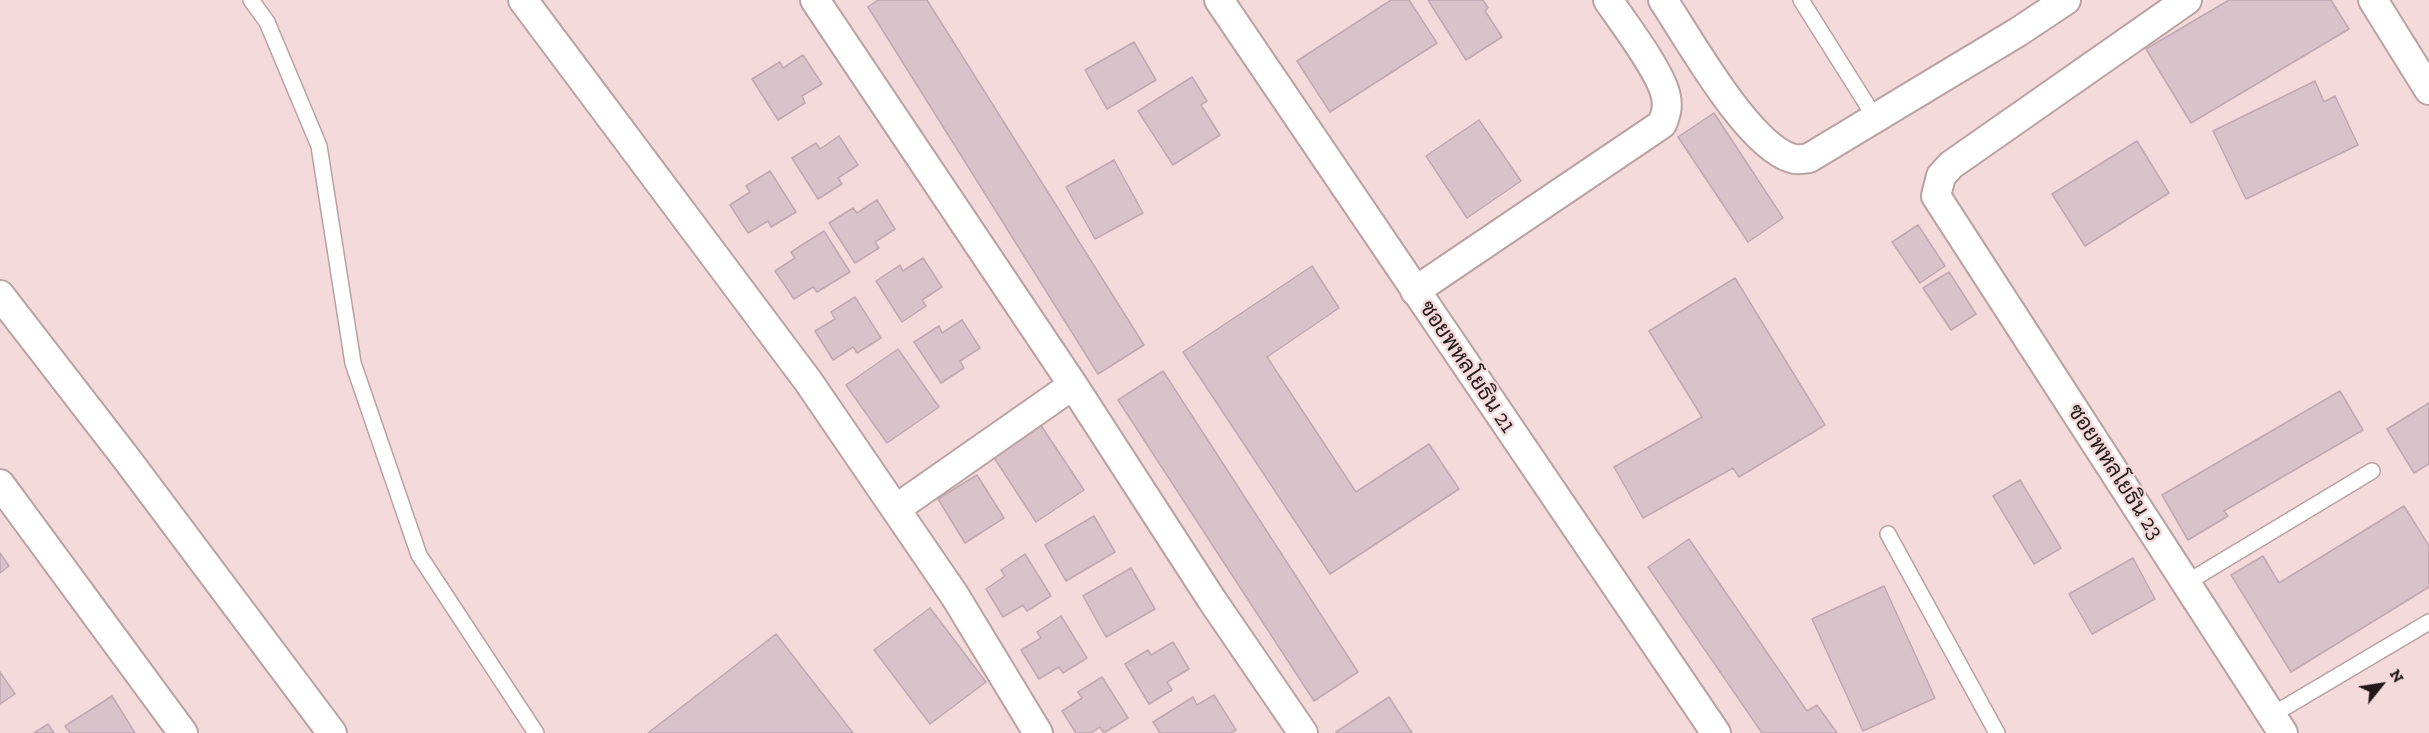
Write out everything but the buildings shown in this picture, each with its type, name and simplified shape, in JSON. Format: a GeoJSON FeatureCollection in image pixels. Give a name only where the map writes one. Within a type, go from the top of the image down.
{"type":"FeatureCollection","features":[{"type":"Feature","properties":{"kind":"street"},"geometry":{"type":"LineString","coordinates":[[524,0],[808,381],[955,596],[1038,733]]}},
{"type":"Feature","properties":{"kind":"street"},"geometry":{"type":"LineString","coordinates":[[814,0],[1074,385],[1212,600],[1303,733]]}},
{"type":"Feature","properties":{"kind":"street","name":"ซอยพหลโยธิน 21"},"geometry":{"type":"LineString","coordinates":[[1219,0],[1716,733]]}},
{"type":"Feature","properties":{"kind":"street"},"geometry":{"type":"LineString","coordinates":[[1415,291],[1662,124],[1667,110],[1666,94],[1656,74],[1608,0]]}},
{"type":"Feature","properties":{"kind":"street"},"geometry":{"type":"LineString","coordinates":[[1663,0],[1733,105],[1760,138],[1792,159],[1809,159],[2018,32],[2066,0]]}},
{"type":"Feature","properties":{"kind":"street","name":"ซอยพหลโยธิน 23"},"geometry":{"type":"LineString","coordinates":[[2187,0],[1951,165],[1941,176],[1936,196],[2277,724]]}},
{"type":"Feature","properties":{"kind":"street"},"geometry":{"type":"LineString","coordinates":[[2373,0],[2429,90]]}},
{"type":"Feature","properties":{"kind":"street"},"geometry":{"type":"LineString","coordinates":[[0,295],[126,458],[332,733]]}},
{"type":"Feature","properties":{"kind":"street"},"geometry":{"type":"LineString","coordinates":[[897,508],[1074,385]]}},
{"type":"Feature","properties":{"kind":"street"},"geometry":{"type":"LineString","coordinates":[[0,484],[183,733]]}},
{"type":"Feature","properties":{"kind":"lane"},"geometry":{"type":"LineString","coordinates":[[251,0],[267,22],[319,146],[353,363],[419,555],[536,733]]}},
{"type":"Feature","properties":{"kind":"lane"},"geometry":{"type":"LineString","coordinates":[[1801,0],[1876,118]]}},
{"type":"Feature","properties":{"kind":"lane"},"geometry":{"type":"LineString","coordinates":[[2186,583],[2372,471]]}},
{"type":"Feature","properties":{"kind":"lane"},"geometry":{"type":"LineString","coordinates":[[1888,534],[1997,733]]}},
{"type":"Feature","properties":{"kind":"lane"},"geometry":{"type":"LineString","coordinates":[[2277,724],[2429,622]]}}]}
